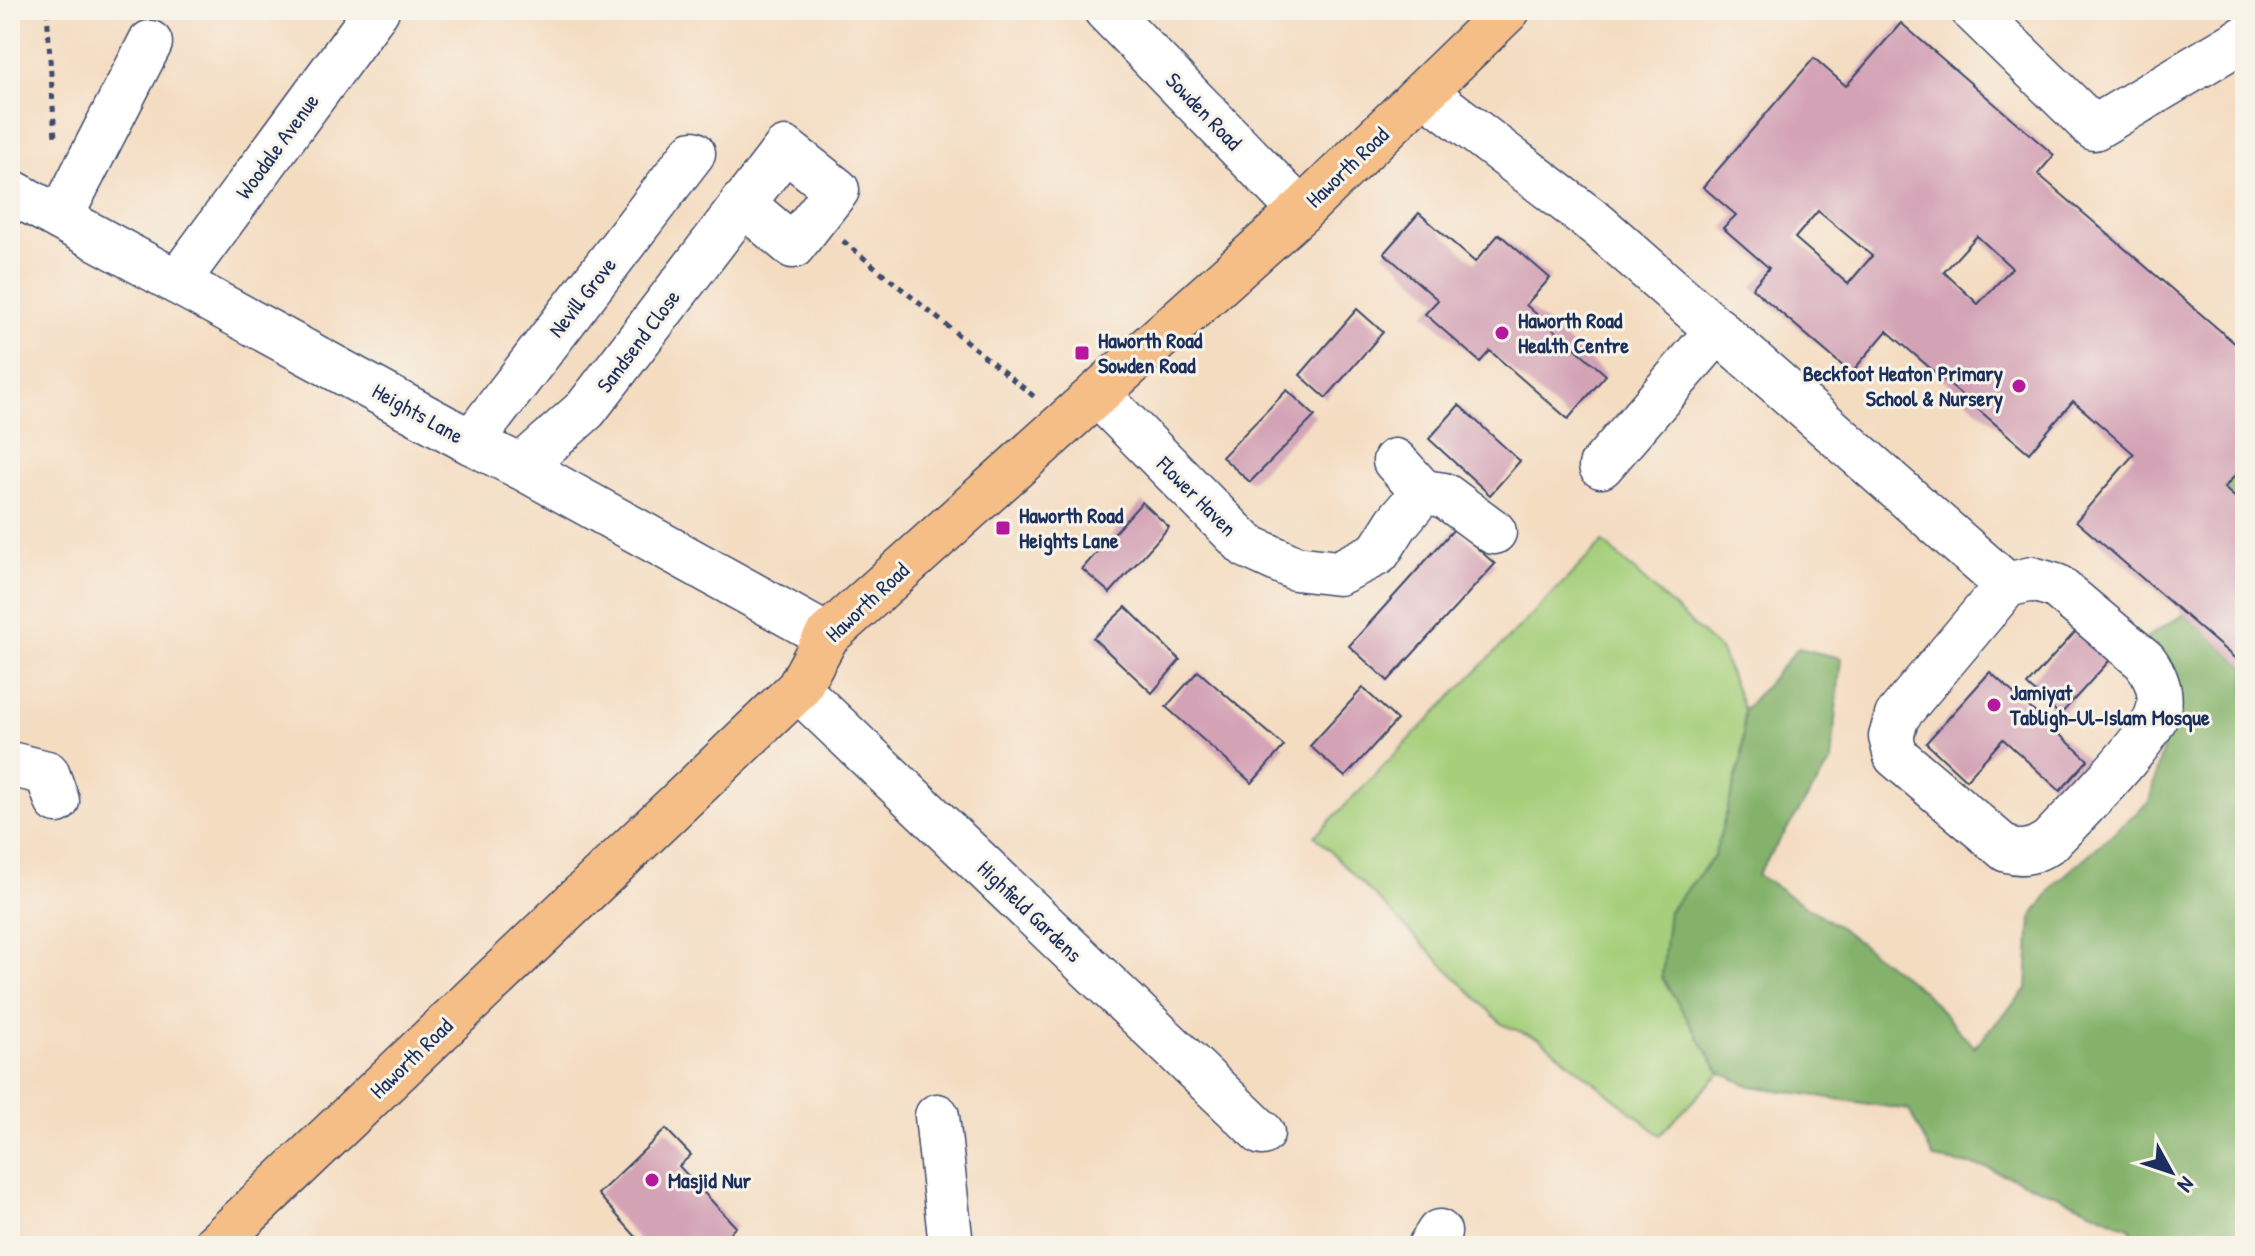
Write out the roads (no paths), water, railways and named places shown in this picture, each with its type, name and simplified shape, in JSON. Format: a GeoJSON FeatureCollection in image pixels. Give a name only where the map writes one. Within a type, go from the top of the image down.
{"type":"FeatureCollection","features":[{"type":"Feature","properties":{"kind":"main road","name":"Haworth Road"},"geometry":{"type":"LineString","coordinates":[[214,1246],[798,689],[827,636],[1301,211],[1508,10]]}},
{"type":"Feature","properties":{"kind":"street","name":"Woodale Avenue"},"geometry":{"type":"LineString","coordinates":[[177,282],[377,10]]}},
{"type":"Feature","properties":{"kind":"street","name":"Sowden Road"},"geometry":{"type":"LineString","coordinates":[[1106,10],[1301,211]]}},
{"type":"Feature","properties":{"kind":"street"},"geometry":{"type":"LineString","coordinates":[[1973,10],[2094,128],[2245,38]]}},
{"type":"Feature","properties":{"kind":"street"},"geometry":{"type":"LineString","coordinates":[[60,218],[150,43]]}},
{"type":"Feature","properties":{"kind":"street"},"geometry":{"type":"LineString","coordinates":[[1424,92],[1599,226],[2007,585]]}},
{"type":"Feature","properties":{"kind":"street","name":"Sandsend Close"},"geometry":{"type":"LineString","coordinates":[[521,467],[586,409],[742,203],[785,149],[837,190],[793,246],[742,203]]}},
{"type":"Feature","properties":{"kind":"street","name":"Nevill Grove"},"geometry":{"type":"LineString","coordinates":[[471,442],[693,153]]}},
{"type":"Feature","properties":{"kind":"street","name":"Heights Lane"},"geometry":{"type":"LineString","coordinates":[[13,202],[60,218],[827,636]]}},
{"type":"Feature","properties":{"kind":"street"},"geometry":{"type":"LineString","coordinates":[[1601,466],[1718,330]]}},
{"type":"Feature","properties":{"kind":"street","name":"Flower Haven"},"geometry":{"type":"LineString","coordinates":[[1097,394],[1247,546],[1295,568],[1338,573],[1378,553],[1397,523],[1409,476],[1444,495],[1494,532]]}},
{"type":"Feature","properties":{"kind":"street"},"geometry":{"type":"LineString","coordinates":[[2032,579],[2056,586],[2145,661],[2153,672],[2160,704],[2151,729],[2050,841],[2037,849],[2018,853],[2007,850],[1896,756],[1891,737],[1897,716],[2007,585],[2032,579]]}},
{"type":"Feature","properties":{"kind":"street","name":"Highfield Gardens"},"geometry":{"type":"LineString","coordinates":[[798,689],[1262,1133]]}},
{"type":"Feature","properties":{"kind":"street"},"geometry":{"type":"LineString","coordinates":[[10,764],[47,773],[57,801]]}},
{"type":"Feature","properties":{"kind":"street"},"geometry":{"type":"LineString","coordinates":[[937,1116],[951,1246]]}},
{"type":"Feature","properties":{"kind":"place","name":"Haworth Road Health Centre"},"geometry":{"type":"Point","coordinates":[1502,333]}},
{"type":"Feature","properties":{"kind":"place","name":"Haworth Road Sowden Road"},"geometry":{"type":"Point","coordinates":[1082,353]}},
{"type":"Feature","properties":{"kind":"place","name":"Beckfoot Heaton Primary School & Nursery"},"geometry":{"type":"Point","coordinates":[2019,386]}},
{"type":"Feature","properties":{"kind":"place","name":"Haworth Road Heights Lane"},"geometry":{"type":"Point","coordinates":[1003,528]}},
{"type":"Feature","properties":{"kind":"place","name":"Jamiyat Tabligh-Ul-Islam Mosque"},"geometry":{"type":"Point","coordinates":[1994,705]}},
{"type":"Feature","properties":{"kind":"place","name":"Masjid Nur"},"geometry":{"type":"Point","coordinates":[652,1180]}}]}
